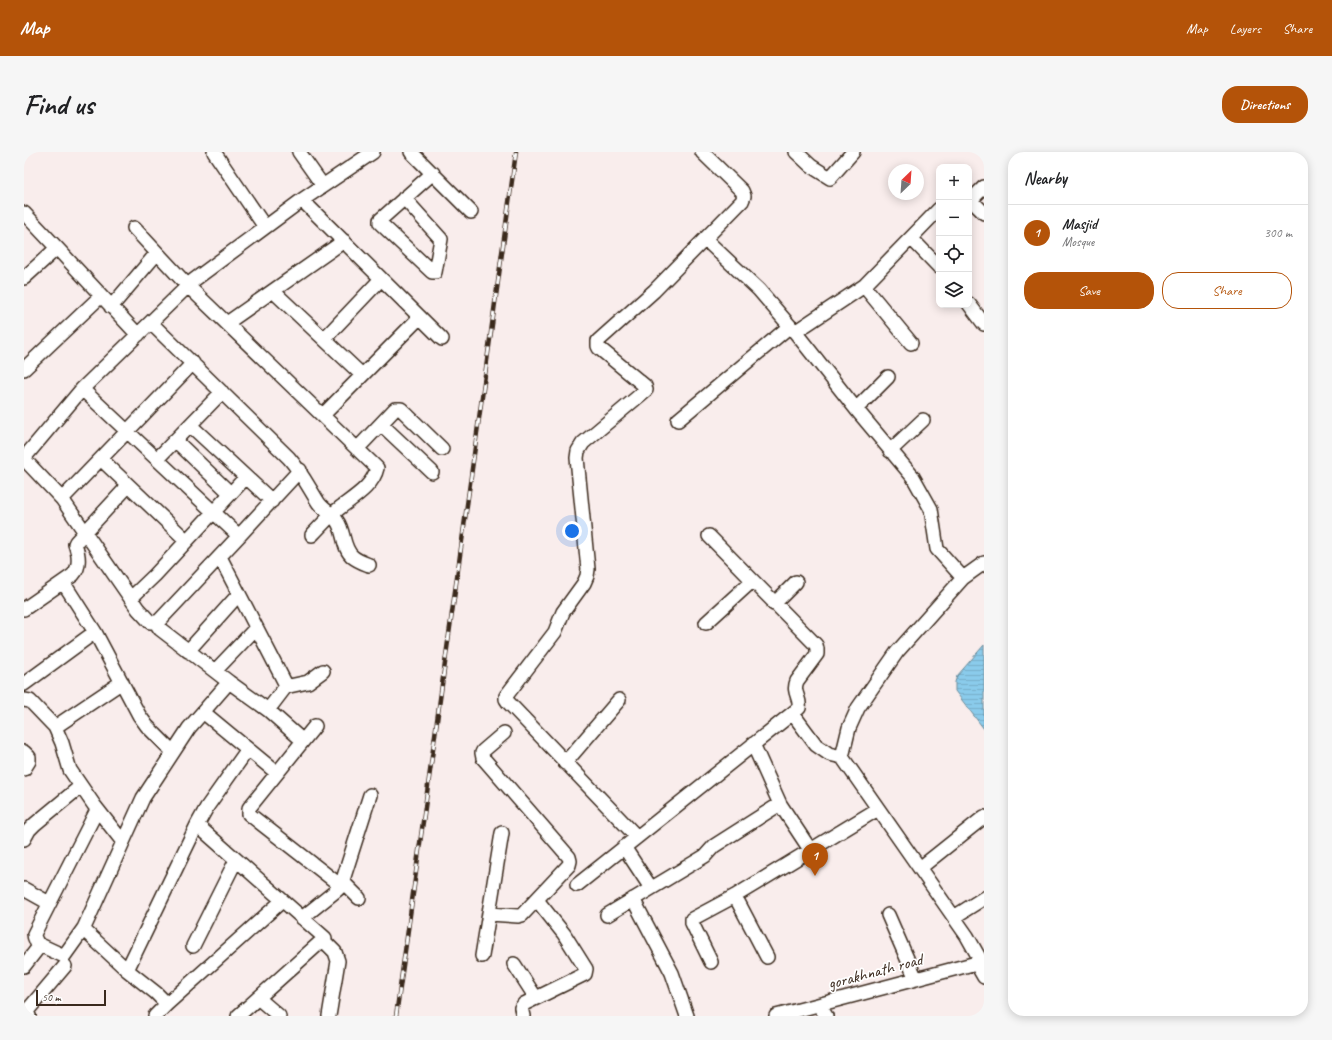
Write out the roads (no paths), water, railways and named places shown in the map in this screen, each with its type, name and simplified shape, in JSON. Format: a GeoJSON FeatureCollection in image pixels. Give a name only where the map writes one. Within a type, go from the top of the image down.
{"type":"FeatureCollection","features":[{"type":"Feature","properties":{"kind":"street"},"geometry":{"type":"LineString","coordinates":[[214,152],[265,227]]}},
{"type":"Feature","properties":{"kind":"street"},"geometry":{"type":"LineString","coordinates":[[299,152],[323,186]]}},
{"type":"Feature","properties":{"kind":"street"},"geometry":{"type":"LineString","coordinates":[[300,470],[158,622],[150,622],[138,609],[62,500],[24,459],[82,389],[194,280],[302,200],[373,152]]}},
{"type":"Feature","properties":{"kind":"street"},"geometry":{"type":"LineString","coordinates":[[411,152],[471,212]]}},
{"type":"Feature","properties":{"kind":"street"},"geometry":{"type":"LineString","coordinates":[[637,837],[508,702],[506,696],[555,632],[563,612],[584,583],[587,576],[588,569],[577,458],[578,451],[583,443],[646,390],[645,386],[599,348],[597,344],[598,340],[654,291],[742,201],[744,196],[742,191],[702,152]]}},
{"type":"Feature","properties":{"kind":"street"},"geometry":{"type":"LineString","coordinates":[[796,152],[811,166],[830,178],[853,152]]}},
{"type":"Feature","properties":{"kind":"street"},"geometry":{"type":"LineString","coordinates":[[404,198],[441,239],[435,272],[432,272],[380,223],[380,220],[404,198],[433,173]]}},
{"type":"Feature","properties":{"kind":"street"},"geometry":{"type":"LineString","coordinates":[[972,197],[984,187]]}},
{"type":"Feature","properties":{"kind":"street"},"geometry":{"type":"LineString","coordinates":[[302,200],[442,339]]}},
{"type":"Feature","properties":{"kind":"street"},"geometry":{"type":"LineString","coordinates":[[971,200],[984,213]]}},
{"type":"Feature","properties":{"kind":"street"},"geometry":{"type":"LineString","coordinates":[[24,212],[138,335]]}},
{"type":"Feature","properties":{"kind":"street"},"geometry":{"type":"LineString","coordinates":[[678,420],[792,329],[864,286],[936,212]]}},
{"type":"Feature","properties":{"kind":"street"},"geometry":{"type":"LineString","coordinates":[[134,228],[188,286],[377,468],[360,493],[341,506],[312,535]]}},
{"type":"Feature","properties":{"kind":"street"},"geometry":{"type":"LineString","coordinates":[[911,238],[936,264]]}},
{"type":"Feature","properties":{"kind":"street"},"geometry":{"type":"LineString","coordinates":[[705,239],[759,290],[890,451],[913,477],[931,509],[937,549],[963,578]]}},
{"type":"Feature","properties":{"kind":"street"},"geometry":{"type":"LineString","coordinates":[[227,323],[344,241]]}},
{"type":"Feature","properties":{"kind":"street"},"geometry":{"type":"LineString","coordinates":[[24,278],[57,248]]}},
{"type":"Feature","properties":{"kind":"street"},"geometry":{"type":"LineString","coordinates":[[111,307],[157,253]]}},
{"type":"Feature","properties":{"kind":"street"},"geometry":{"type":"LineString","coordinates":[[324,339],[381,279]]}},
{"type":"Feature","properties":{"kind":"street"},"geometry":{"type":"LineString","coordinates":[[864,286],[911,343]]}},
{"type":"Feature","properties":{"kind":"street"},"geometry":{"type":"LineString","coordinates":[[273,291],[362,375]]}},
{"type":"Feature","properties":{"kind":"street"},"geometry":{"type":"LineString","coordinates":[[24,369],[101,296]]}},
{"type":"Feature","properties":{"kind":"street"},"geometry":{"type":"LineString","coordinates":[[972,308],[984,324]]}},
{"type":"Feature","properties":{"kind":"street"},"geometry":{"type":"LineString","coordinates":[[323,415],[420,317]]}},
{"type":"Feature","properties":{"kind":"street"},"geometry":{"type":"LineString","coordinates":[[151,323],[300,470],[318,502],[332,515],[341,527],[346,548],[350,554],[369,565]]}},
{"type":"Feature","properties":{"kind":"street"},"geometry":{"type":"LineString","coordinates":[[62,500],[193,363]]}},
{"type":"Feature","properties":{"kind":"street"},"geometry":{"type":"LineString","coordinates":[[856,409],[888,377]]}},
{"type":"Feature","properties":{"kind":"street"},"geometry":{"type":"LineString","coordinates":[[82,389],[239,536]]}},
{"type":"Feature","properties":{"kind":"street"},"geometry":{"type":"LineString","coordinates":[[157,459],[222,392]]}},
{"type":"Feature","properties":{"kind":"street"},"geometry":{"type":"LineString","coordinates":[[357,449],[396,409],[400,409],[442,449]]}},
{"type":"Feature","properties":{"kind":"street"},"geometry":{"type":"LineString","coordinates":[[890,451],[923,420]]}},
{"type":"Feature","properties":{"kind":"street"},"geometry":{"type":"LineString","coordinates":[[381,424],[432,472]]}},
{"type":"Feature","properties":{"kind":"street"},"geometry":{"type":"LineString","coordinates":[[190,425],[272,501]]}},
{"type":"Feature","properties":{"kind":"street"},"geometry":{"type":"LineString","coordinates":[[175,440],[230,493]]}},
{"type":"Feature","properties":{"kind":"street"},"geometry":{"type":"LineString","coordinates":[[101,459],[186,540]]}},
{"type":"Feature","properties":{"kind":"street"},"geometry":{"type":"LineString","coordinates":[[131,598],[155,575],[246,477]]}},
{"type":"Feature","properties":{"kind":"street"},"geometry":{"type":"LineString","coordinates":[[24,609],[63,582],[77,570],[79,565],[75,544],[76,542],[128,486]]}},
{"type":"Feature","properties":{"kind":"street"},"geometry":{"type":"LineString","coordinates":[[577,884],[799,708],[800,705],[794,690],[795,685],[817,654],[816,645],[774,604],[710,536]]}},
{"type":"Feature","properties":{"kind":"street"},"geometry":{"type":"LineString","coordinates":[[220,557],[286,684],[268,710]]}},
{"type":"Feature","properties":{"kind":"street"},"geometry":{"type":"LineString","coordinates":[[842,757],[849,728],[858,708],[897,652],[963,578],[984,563]]}},
{"type":"Feature","properties":{"kind":"street"},"geometry":{"type":"LineString","coordinates":[[706,623],[752,581]]}},
{"type":"Feature","properties":{"kind":"street"},"geometry":{"type":"LineString","coordinates":[[63,582],[95,632],[139,715],[147,726],[173,752]]}},
{"type":"Feature","properties":{"kind":"street"},"geometry":{"type":"LineString","coordinates":[[774,604],[796,582]]}},
{"type":"Feature","properties":{"kind":"street"},"geometry":{"type":"LineString","coordinates":[[188,651],[239,594]]}},
{"type":"Feature","properties":{"kind":"street"},"geometry":{"type":"LineString","coordinates":[[158,622],[160,629],[268,710],[303,741]]}},
{"type":"Feature","properties":{"kind":"street"},"geometry":{"type":"LineString","coordinates":[[215,671],[256,628]]}},
{"type":"Feature","properties":{"kind":"street"},"geometry":{"type":"LineString","coordinates":[[24,684],[95,632]]}},
{"type":"Feature","properties":{"kind":"street"},"geometry":{"type":"LineString","coordinates":[[285,687],[308,682],[323,671]]}},
{"type":"Feature","properties":{"kind":"street"},"geometry":{"type":"LineString","coordinates":[[55,727],[122,682]]}},
{"type":"Feature","properties":{"kind":"street"},"geometry":{"type":"LineString","coordinates":[[32,936],[64,956],[84,928],[143,798],[189,728],[229,682]]}},
{"type":"Feature","properties":{"kind":"street"},"geometry":{"type":"LineString","coordinates":[[24,700],[30,701],[55,727],[62,743],[70,770],[97,810],[123,842]]}},
{"type":"Feature","properties":{"kind":"street"},"geometry":{"type":"LineString","coordinates":[[565,763],[619,700]]}},
{"type":"Feature","properties":{"kind":"street"},"geometry":{"type":"LineString","coordinates":[[203,712],[277,773]]}},
{"type":"Feature","properties":{"kind":"street"},"geometry":{"type":"LineString","coordinates":[[793,714],[816,745],[829,754],[842,757],[967,936],[980,962],[984,977]]}},
{"type":"Feature","properties":{"kind":"street"},"geometry":{"type":"LineString","coordinates":[[315,726],[249,808],[249,814],[359,898]]}},
{"type":"Feature","properties":{"kind":"street"},"geometry":{"type":"LineString","coordinates":[[490,914],[522,915],[569,865],[570,861],[569,857],[483,758],[483,751],[504,733]]}},
{"type":"Feature","properties":{"kind":"street"},"geometry":{"type":"LineString","coordinates":[[753,744],[780,804],[811,851]]}},
{"type":"Feature","properties":{"kind":"street"},"geometry":{"type":"LineString","coordinates":[[127,970],[207,807],[248,749]]}},
{"type":"Feature","properties":{"kind":"street"},"geometry":{"type":"LineString","coordinates":[[24,752],[29,757],[29,761],[24,769]]}},
{"type":"Feature","properties":{"kind":"street"},"geometry":{"type":"LineString","coordinates":[[24,839],[28,830],[81,786]]}},
{"type":"Feature","properties":{"kind":"street"},"geometry":{"type":"LineString","coordinates":[[302,918],[337,890],[342,884],[370,795]]}},
{"type":"Feature","properties":{"kind":"street"},"geometry":{"type":"LineString","coordinates":[[607,915],[705,856],[714,846],[780,804]]}},
{"type":"Feature","properties":{"kind":"street"},"geometry":{"type":"LineString","coordinates":[[711,962],[692,923],[692,919],[735,896],[878,809]]}},
{"type":"Feature","properties":{"kind":"street"},"geometry":{"type":"LineString","coordinates":[[32,936],[97,810]]}},
{"type":"Feature","properties":{"kind":"street"},"geometry":{"type":"LineString","coordinates":[[920,868],[984,817]]}},
{"type":"Feature","properties":{"kind":"street"},"geometry":{"type":"LineString","coordinates":[[197,826],[325,938],[323,940],[335,952],[338,961],[330,1016]]}},
{"type":"Feature","properties":{"kind":"street"},"geometry":{"type":"LineString","coordinates":[[482,956],[502,833]]}},
{"type":"Feature","properties":{"kind":"street"},"geometry":{"type":"LineString","coordinates":[[624,847],[651,888]]}},
{"type":"Feature","properties":{"kind":"street"},"geometry":{"type":"LineString","coordinates":[[193,946],[236,860]]}},
{"type":"Feature","properties":{"kind":"street"},"geometry":{"type":"LineString","coordinates":[[24,889],[49,903]]}},
{"type":"Feature","properties":{"kind":"street"},"geometry":{"type":"LineString","coordinates":[[735,896],[767,957]]}},
{"type":"Feature","properties":{"kind":"street"},"geometry":{"type":"LineString","coordinates":[[954,917],[984,898]]}},
{"type":"Feature","properties":{"kind":"street"},"geometry":{"type":"LineString","coordinates":[[523,1016],[521,1008],[524,1004],[585,974],[586,972],[586,969],[564,934],[537,900]]}},
{"type":"Feature","properties":{"kind":"street"},"geometry":{"type":"LineString","coordinates":[[633,900],[672,973],[687,1016]]}},
{"type":"Feature","properties":{"kind":"street"},"geometry":{"type":"LineString","coordinates":[[155,1016],[282,901]]}},
{"type":"Feature","properties":{"kind":"street"},"geometry":{"type":"LineString","coordinates":[[888,916],[916,979]]}},
{"type":"Feature","properties":{"kind":"street"},"geometry":{"type":"LineString","coordinates":[[84,928],[85,931],[127,970],[145,983],[167,1004]]}},
{"type":"Feature","properties":{"kind":"street"},"geometry":{"type":"LineString","coordinates":[[24,966],[38,948],[32,936]]}},
{"type":"Feature","properties":{"kind":"street"},"geometry":{"type":"LineString","coordinates":[[238,1016],[323,940]]}},
{"type":"Feature","properties":{"kind":"street","name":"gorakhnath road"},"geometry":{"type":"LineString","coordinates":[[776,1016],[809,1010],[980,962]]}},
{"type":"Feature","properties":{"kind":"street"},"geometry":{"type":"LineString","coordinates":[[514,964],[536,998]]}},
{"type":"Feature","properties":{"kind":"street"},"geometry":{"type":"LineString","coordinates":[[27,1012],[65,966]]}},
{"type":"Feature","properties":{"kind":"street"},"geometry":{"type":"LineString","coordinates":[[258,998],[279,1016]]}},
{"type":"Feature","properties":{"kind":"street"},"geometry":{"type":"LineString","coordinates":[[809,1010],[826,1016]]}},
{"type":"Feature","properties":{"kind":"water"},"geometry":{"type":"Polygon","coordinates":[[[984,645],[984,729],[955,691],[955,682],[957,676],[984,645]]]}},
{"type":"Feature","properties":{"kind":"railway"},"geometry":{"type":"LineString","coordinates":[[396,1016],[516,152]]}},
{"type":"Feature","properties":{"kind":"place","name":"Masjid"},"geometry":{"type":"Point","coordinates":[815,876]}}]}
